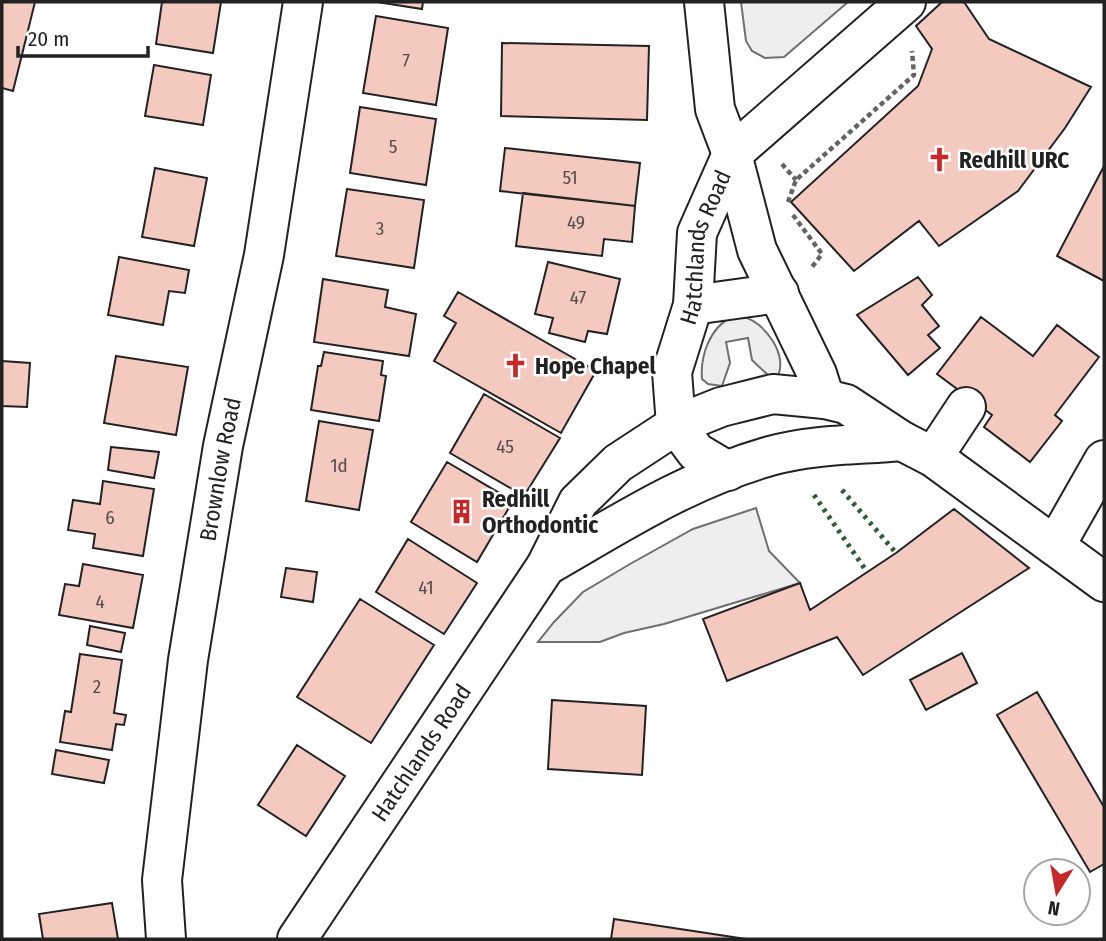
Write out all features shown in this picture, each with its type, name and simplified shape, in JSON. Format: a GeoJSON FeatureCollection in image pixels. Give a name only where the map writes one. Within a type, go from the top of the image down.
{"type":"FeatureCollection","features":[{"type":"Feature","properties":{"kind":"main road","name":"Brownlow Road"},"geometry":{"type":"LineString","coordinates":[[166,939],[162,880],[188,660],[223,446],[264,255],[303,2]]}},
{"type":"Feature","properties":{"kind":"main road","name":"Hatchlands Road"},"geometry":{"type":"LineString","coordinates":[[704,2],[715,109],[732,153],[757,250],[794,282],[825,398]]}},
{"type":"Feature","properties":{"kind":"main road"},"geometry":{"type":"LineString","coordinates":[[732,153],[906,2]]}},
{"type":"Feature","properties":{"kind":"main road","name":"Hatchlands Road"},"geometry":{"type":"LineString","coordinates":[[676,425],[672,372],[693,305],[697,233],[732,153]]}},
{"type":"Feature","properties":{"kind":"main road"},"geometry":{"type":"LineString","coordinates":[[693,305],[794,282]]}},
{"type":"Feature","properties":{"kind":"main road","name":"Hatchlands Road"},"geometry":{"type":"LineString","coordinates":[[297,939],[546,566],[578,502],[618,463],[676,425],[721,407],[773,394],[825,398],[846,404],[918,449],[1104,582]]}},
{"type":"Feature","properties":{"kind":"main road","name":"Hatchlands Road"},"geometry":{"type":"LineString","coordinates":[[772,455],[825,398]]}},
{"type":"Feature","properties":{"kind":"main road"},"geometry":{"type":"LineString","coordinates":[[918,449],[966,407]]}},
{"type":"Feature","properties":{"kind":"main road"},"geometry":{"type":"LineString","coordinates":[[676,425],[696,452],[728,471]]}},
{"type":"Feature","properties":{"kind":"main road","name":"Hatchlands Road"},"geometry":{"type":"LineString","coordinates":[[546,566],[660,499],[704,479],[772,455],[822,448],[918,449]]}},
{"type":"Feature","properties":{"kind":"main road"},"geometry":{"type":"LineString","coordinates":[[1055,545],[1104,460]]}},
{"type":"Feature","properties":{"kind":"path"},"geometry":{"type":"LineString","coordinates":[[794,282],[822,254],[786,206],[796,180],[914,75]]}},
{"type":"Feature","properties":{"kind":"path"},"geometry":{"type":"LineString","coordinates":[[782,163],[796,180]]}},
{"type":"Feature","properties":{"kind":"shaded area"},"geometry":{"type":"Polygon","coordinates":[[[741,2],[848,2],[784,57],[765,58],[752,51],[746,41],[741,2]]]}},
{"type":"Feature","properties":{"kind":"shaded area"},"geometry":{"type":"Polygon","coordinates":[[[732,317],[752,320],[767,333],[778,351],[780,369],[777,377],[772,379],[752,360],[748,338],[726,342],[730,363],[722,386],[708,384],[702,379],[708,343],[718,328],[732,317]]]}},
{"type":"Feature","properties":{"kind":"shaded area"},"geometry":{"type":"Polygon","coordinates":[[[756,508],[769,551],[800,583],[600,642],[538,642],[583,592],[693,529],[756,508]]]}},
{"type":"Feature","properties":{"kind":"building"},"geometry":{"type":"Polygon","coordinates":[[[2,2],[35,2],[13,91],[2,88],[2,2]]]}},
{"type":"Feature","properties":{"kind":"building"},"geometry":{"type":"Polygon","coordinates":[[[162,2],[221,2],[213,53],[156,44],[162,2]]]}},
{"type":"Feature","properties":{"kind":"building"},"geometry":{"type":"Polygon","coordinates":[[[377,2],[423,2],[422,9],[377,2]]]}},
{"type":"Feature","properties":{"kind":"building","name":"Redhill URC"},"geometry":{"type":"Polygon","coordinates":[[[942,2],[964,2],[989,39],[1091,87],[1065,128],[1018,191],[939,246],[919,221],[854,271],[791,202],[918,86],[932,49],[916,26],[942,2]]]}},
{"type":"Feature","properties":{"kind":"building"},"geometry":{"type":"Polygon","coordinates":[[[376,16],[448,28],[436,105],[363,93],[376,16]]]}},
{"type":"Feature","properties":{"kind":"building"},"geometry":{"type":"Polygon","coordinates":[[[502,43],[649,46],[647,120],[501,116],[502,43]]]}},
{"type":"Feature","properties":{"kind":"building"},"geometry":{"type":"Polygon","coordinates":[[[154,65],[211,75],[203,125],[145,116],[154,65]]]}},
{"type":"Feature","properties":{"kind":"building"},"geometry":{"type":"Polygon","coordinates":[[[360,107],[436,119],[426,185],[350,173],[360,107]]]}},
{"type":"Feature","properties":{"kind":"building"},"geometry":{"type":"Polygon","coordinates":[[[505,148],[640,163],[635,206],[500,191],[505,148]]]}},
{"type":"Feature","properties":{"kind":"building"},"geometry":{"type":"Polygon","coordinates":[[[1104,166],[1104,281],[1057,256],[1104,166]]]}},
{"type":"Feature","properties":{"kind":"building"},"geometry":{"type":"Polygon","coordinates":[[[155,168],[207,178],[194,246],[142,237],[155,168]]]}},
{"type":"Feature","properties":{"kind":"building"},"geometry":{"type":"Polygon","coordinates":[[[347,189],[424,200],[414,268],[336,256],[347,189]]]}},
{"type":"Feature","properties":{"kind":"building"},"geometry":{"type":"Polygon","coordinates":[[[523,193],[635,206],[632,242],[604,239],[602,256],[516,246],[523,193]]]}},
{"type":"Feature","properties":{"kind":"building"},"geometry":{"type":"Polygon","coordinates":[[[119,257],[189,270],[185,293],[169,291],[163,325],[108,315],[119,257]]]}},
{"type":"Feature","properties":{"kind":"building"},"geometry":{"type":"Polygon","coordinates":[[[548,262],[620,279],[607,334],[588,331],[585,342],[549,333],[553,318],[535,314],[548,262]]]}},
{"type":"Feature","properties":{"kind":"building"},"geometry":{"type":"Polygon","coordinates":[[[918,277],[932,295],[922,305],[939,326],[928,335],[940,348],[908,375],[857,315],[918,277]]]}},
{"type":"Feature","properties":{"kind":"building"},"geometry":{"type":"Polygon","coordinates":[[[323,279],[388,290],[385,307],[416,314],[409,356],[314,342],[323,279]]]}},
{"type":"Feature","properties":{"kind":"building","name":"Hope Chapel"},"geometry":{"type":"Polygon","coordinates":[[[458,292],[596,371],[561,433],[434,361],[456,323],[444,316],[458,292]]]}},
{"type":"Feature","properties":{"kind":"building"},"geometry":{"type":"Polygon","coordinates":[[[981,317],[1033,356],[1057,325],[1099,357],[1055,415],[1062,421],[1030,462],[984,427],[992,415],[937,374],[981,317]]]}},
{"type":"Feature","properties":{"kind":"building"},"geometry":{"type":"Polygon","coordinates":[[[324,352],[383,361],[381,375],[386,376],[379,421],[311,410],[318,366],[321,366],[324,352]]]}},
{"type":"Feature","properties":{"kind":"building"},"geometry":{"type":"Polygon","coordinates":[[[116,356],[188,367],[176,435],[104,423],[116,356]]]}},
{"type":"Feature","properties":{"kind":"building"},"geometry":{"type":"Polygon","coordinates":[[[2,361],[30,363],[27,407],[2,406],[2,361]]]}},
{"type":"Feature","properties":{"kind":"building"},"geometry":{"type":"Polygon","coordinates":[[[484,394],[560,438],[524,496],[450,453],[484,394]]]}},
{"type":"Feature","properties":{"kind":"building"},"geometry":{"type":"Polygon","coordinates":[[[319,421],[373,430],[359,510],[306,501],[319,421]]]}},
{"type":"Feature","properties":{"kind":"building"},"geometry":{"type":"Polygon","coordinates":[[[111,447],[159,452],[154,478],[108,470],[111,447]]]}},
{"type":"Feature","properties":{"kind":"building","name":"Redhill Orthodontic"},"geometry":{"type":"Polygon","coordinates":[[[447,462],[513,501],[477,562],[411,522],[447,462]]]}},
{"type":"Feature","properties":{"kind":"building"},"geometry":{"type":"Polygon","coordinates":[[[103,481],[154,489],[143,556],[93,548],[95,534],[68,530],[73,500],[100,504],[103,481]]]}},
{"type":"Feature","properties":{"kind":"building"},"geometry":{"type":"Polygon","coordinates":[[[954,509],[1029,568],[863,675],[837,637],[727,681],[703,619],[800,583],[810,610],[896,553],[954,509]]]}},
{"type":"Feature","properties":{"kind":"building"},"geometry":{"type":"Polygon","coordinates":[[[408,539],[477,583],[444,634],[376,592],[408,539]]]}},
{"type":"Feature","properties":{"kind":"building"},"geometry":{"type":"Polygon","coordinates":[[[83,564],[143,575],[133,628],[59,615],[65,584],[79,586],[83,564]]]}},
{"type":"Feature","properties":{"kind":"building"},"geometry":{"type":"Polygon","coordinates":[[[286,568],[317,572],[313,602],[281,597],[286,568]]]}},
{"type":"Feature","properties":{"kind":"building"},"geometry":{"type":"Polygon","coordinates":[[[360,599],[434,645],[371,743],[297,697],[360,599]]]}},
{"type":"Feature","properties":{"kind":"building"},"geometry":{"type":"Polygon","coordinates":[[[90,626],[125,633],[121,652],[87,645],[90,626]]]}},
{"type":"Feature","properties":{"kind":"building"},"geometry":{"type":"Polygon","coordinates":[[[962,653],[977,683],[926,710],[910,680],[962,653]]]}},
{"type":"Feature","properties":{"kind":"building"},"geometry":{"type":"Polygon","coordinates":[[[80,654],[122,660],[114,713],[126,715],[124,725],[116,724],[112,750],[60,742],[65,711],[71,712],[80,654]]]}},
{"type":"Feature","properties":{"kind":"building"},"geometry":{"type":"Polygon","coordinates":[[[1037,692],[1104,807],[1104,864],[1092,871],[1092,857],[1081,857],[997,715],[1037,692]]]}},
{"type":"Feature","properties":{"kind":"building"},"geometry":{"type":"Polygon","coordinates":[[[552,700],[646,706],[642,775],[548,769],[552,700]]]}},
{"type":"Feature","properties":{"kind":"building"},"geometry":{"type":"Polygon","coordinates":[[[297,745],[345,776],[306,836],[258,805],[297,745]]]}},
{"type":"Feature","properties":{"kind":"building"},"geometry":{"type":"Polygon","coordinates":[[[56,750],[109,760],[104,783],[52,774],[56,750]]]}},
{"type":"Feature","properties":{"kind":"building"},"geometry":{"type":"Polygon","coordinates":[[[112,903],[118,939],[43,939],[39,914],[112,903]]]}},
{"type":"Feature","properties":{"kind":"building"},"geometry":{"type":"Polygon","coordinates":[[[614,919],[746,939],[611,939],[614,919]]]}},
{"type":"Feature","properties":{"kind":"hedge"},"geometry":{"type":"LineString","coordinates":[[842,490],[896,553]]}},
{"type":"Feature","properties":{"kind":"hedge"},"geometry":{"type":"LineString","coordinates":[[814,495],[867,572]]}},
{"type":"Feature","properties":{"kind":"place","name":"Redhill URC"},"geometry":{"type":"Point","coordinates":[939,160]}},
{"type":"Feature","properties":{"kind":"place","name":"Hope Chapel"},"geometry":{"type":"Point","coordinates":[515,366]}},
{"type":"Feature","properties":{"kind":"place","name":"Redhill Orthodontic"},"geometry":{"type":"Point","coordinates":[462,512]}}]}
